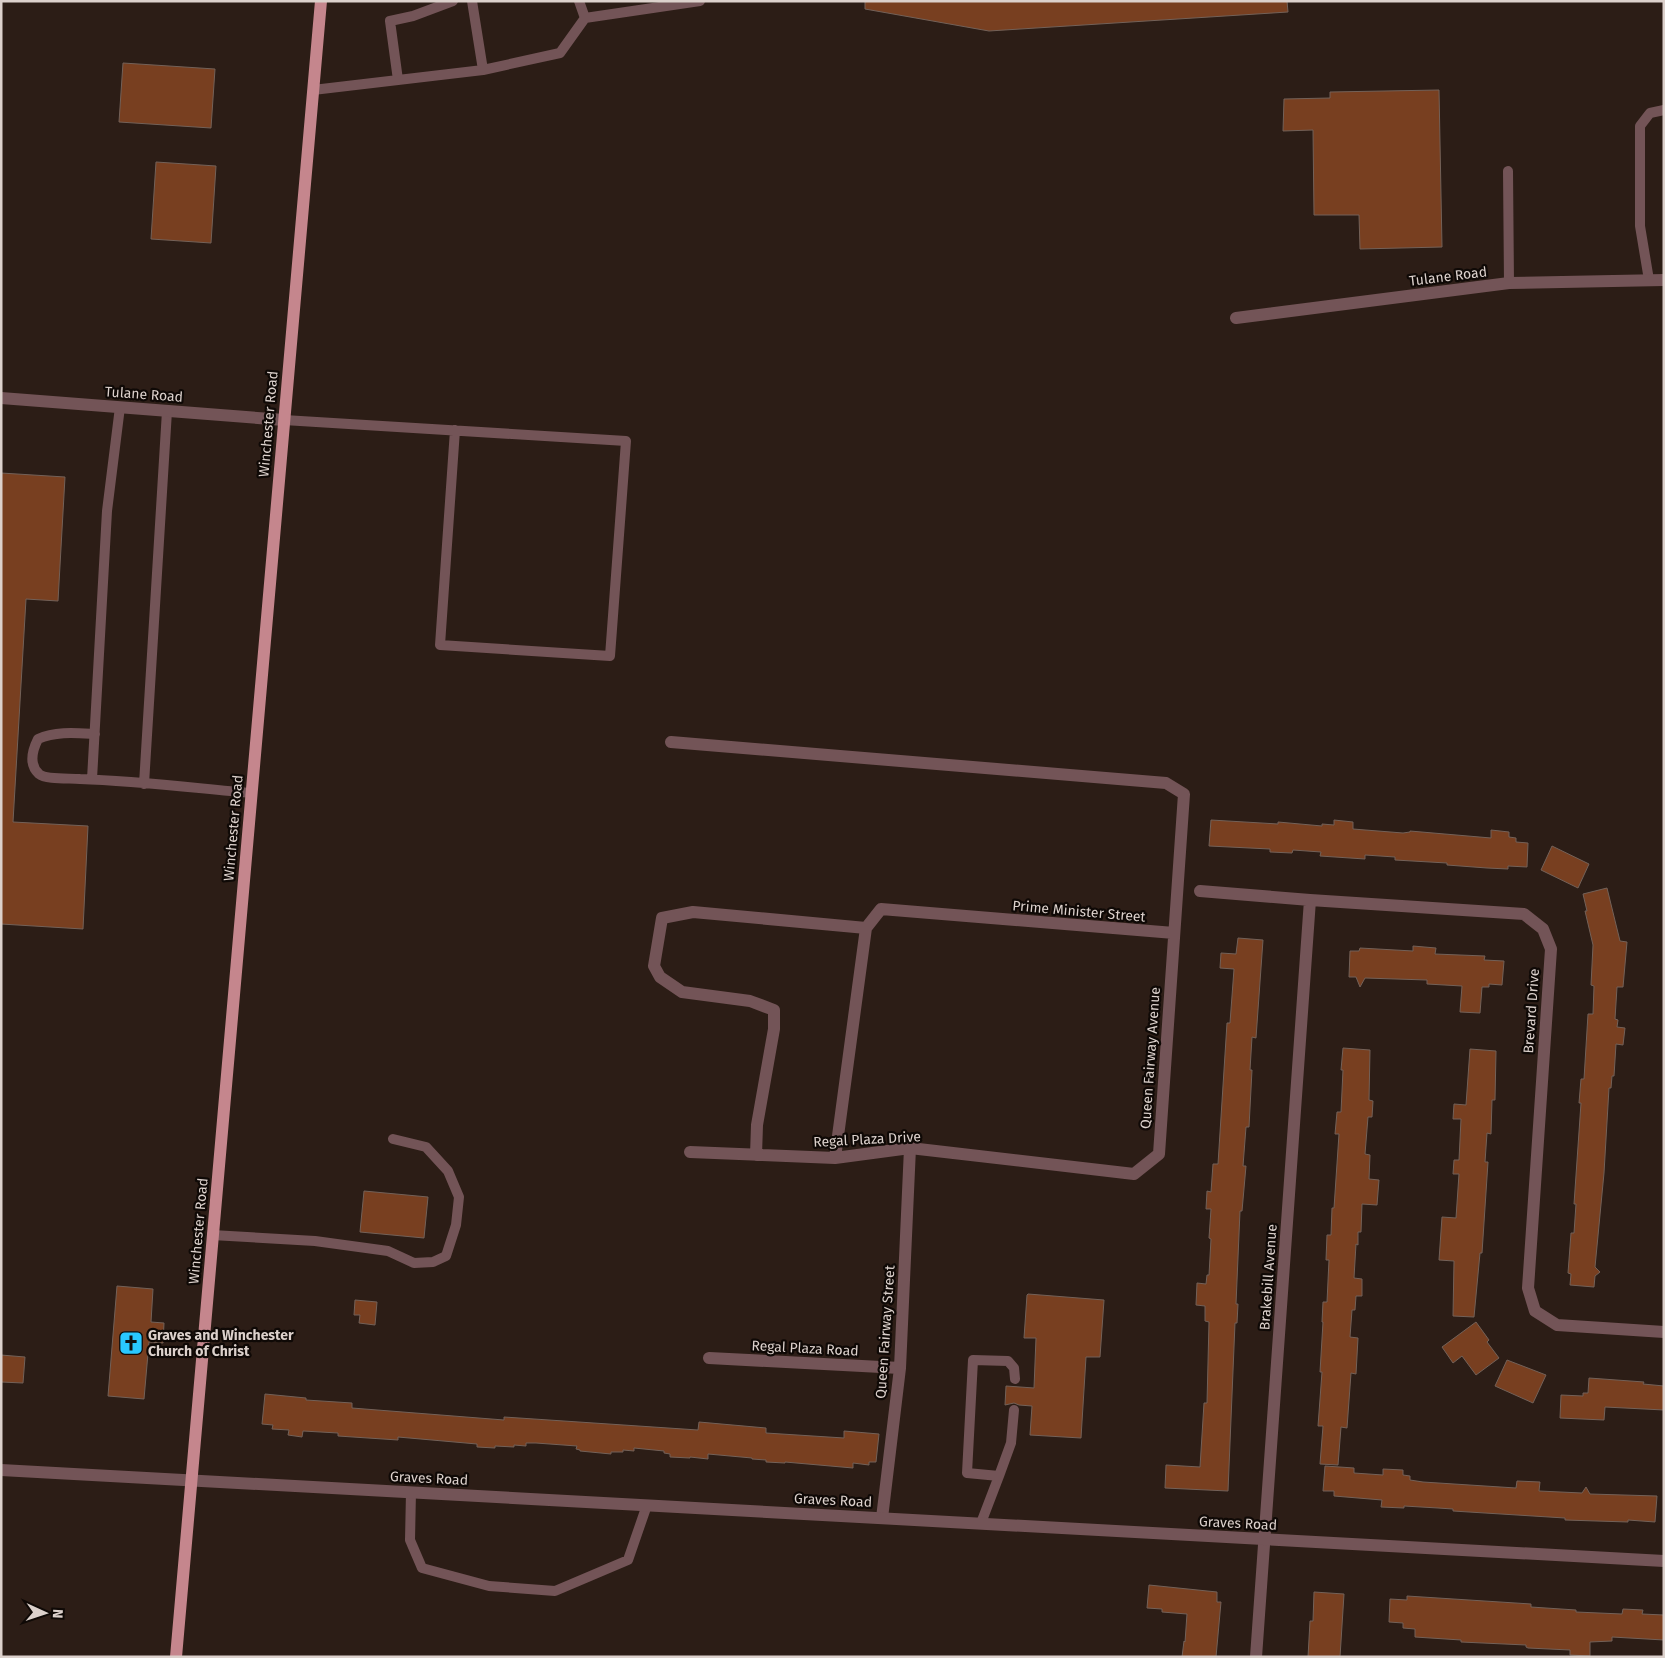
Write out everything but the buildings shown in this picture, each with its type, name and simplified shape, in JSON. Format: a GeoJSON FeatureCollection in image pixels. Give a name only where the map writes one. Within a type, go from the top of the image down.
{"type":"FeatureCollection","features":[{"type":"Feature","properties":{"kind":"main road","name":"Winchester Road"},"geometry":{"type":"LineString","coordinates":[[176,1657],[321,1]]}},
{"type":"Feature","properties":{"kind":"street","name":"Tulane Road"},"geometry":{"type":"LineString","coordinates":[[1236,318],[1509,283],[1664,280]]}},
{"type":"Feature","properties":{"kind":"street","name":"Tulane Road"},"geometry":{"type":"LineString","coordinates":[[1,398],[284,420]]}},
{"type":"Feature","properties":{"kind":"street"},"geometry":{"type":"LineString","coordinates":[[671,742],[1166,783],[1184,794],[1174,933]]}},
{"type":"Feature","properties":{"kind":"street","name":"Brevard Drive"},"geometry":{"type":"LineString","coordinates":[[1200,891],[1524,914],[1543,929],[1551,949],[1528,1288],[1535,1312],[1557,1325],[1664,1332]]}},
{"type":"Feature","properties":{"kind":"street","name":"Brakebill Avenue"},"geometry":{"type":"LineString","coordinates":[[1256,1657],[1310,900]]}},
{"type":"Feature","properties":{"kind":"street","name":"Prime Minister Street"},"geometry":{"type":"LineString","coordinates":[[866,928],[881,909],[1174,933]]}},
{"type":"Feature","properties":{"kind":"street"},"geometry":{"type":"LineString","coordinates":[[756,1155],[757,1125],[774,1029],[774,1010],[750,1001],[682,992],[660,977],[654,966],[662,918],[693,912],[866,928],[835,1158]]}},
{"type":"Feature","properties":{"kind":"street","name":"Queen Fairway Avenue"},"geometry":{"type":"LineString","coordinates":[[1134,1174],[1158,1154],[1174,933]]}},
{"type":"Feature","properties":{"kind":"street","name":"Regal Plaza Drive"},"geometry":{"type":"LineString","coordinates":[[690,1152],[835,1158],[910,1148],[1134,1174]]}},
{"type":"Feature","properties":{"kind":"street","name":"Queen Fairway Street"},"geometry":{"type":"LineString","coordinates":[[882,1518],[900,1368],[910,1148]]}},
{"type":"Feature","properties":{"kind":"street","name":"Regal Plaza Road"},"geometry":{"type":"LineString","coordinates":[[709,1358],[900,1368]]}},
{"type":"Feature","properties":{"kind":"street","name":"Graves Road"},"geometry":{"type":"LineString","coordinates":[[1,1470],[191,1479],[1664,1562]]}},
{"type":"Feature","properties":{"kind":"lane"},"geometry":{"type":"LineString","coordinates":[[398,80],[390,21],[413,16],[452,1]]}},
{"type":"Feature","properties":{"kind":"lane"},"geometry":{"type":"LineString","coordinates":[[472,1],[483,70]]}},
{"type":"Feature","properties":{"kind":"lane"},"geometry":{"type":"LineString","coordinates":[[579,1],[585,18]]}},
{"type":"Feature","properties":{"kind":"lane"},"geometry":{"type":"LineString","coordinates":[[313,90],[483,70],[560,53],[585,18],[700,1]]}},
{"type":"Feature","properties":{"kind":"lane"},"geometry":{"type":"LineString","coordinates":[[1649,280],[1640,226],[1640,126],[1650,113],[1664,110]]}},
{"type":"Feature","properties":{"kind":"lane"},"geometry":{"type":"LineString","coordinates":[[1508,171],[1509,283]]}},
{"type":"Feature","properties":{"kind":"lane"},"geometry":{"type":"LineString","coordinates":[[92,779],[107,511],[120,407]]}},
{"type":"Feature","properties":{"kind":"lane"},"geometry":{"type":"LineString","coordinates":[[144,784],[167,411]]}},
{"type":"Feature","properties":{"kind":"lane"},"geometry":{"type":"LineString","coordinates":[[284,420],[455,430],[626,441],[610,656],[440,645],[455,430]]}},
{"type":"Feature","properties":{"kind":"lane"},"geometry":{"type":"LineString","coordinates":[[95,734],[48,734],[38,738],[32,752],[33,765],[39,774],[49,777],[251,793]]}},
{"type":"Feature","properties":{"kind":"lane"},"geometry":{"type":"LineString","coordinates":[[212,1235],[324,1242],[388,1251],[414,1263],[433,1262],[446,1256],[456,1225],[459,1197],[448,1171],[426,1146],[393,1140]]}},
{"type":"Feature","properties":{"kind":"lane"},"geometry":{"type":"LineString","coordinates":[[999,1476],[968,1473],[973,1360],[1008,1361],[1014,1368],[1015,1379]]}},
{"type":"Feature","properties":{"kind":"lane"},"geometry":{"type":"LineString","coordinates":[[981,1523],[1011,1443],[1014,1410]]}},
{"type":"Feature","properties":{"kind":"lane"},"geometry":{"type":"LineString","coordinates":[[411,1492],[410,1540],[422,1568],[489,1586],[555,1591],[628,1560],[647,1505]]}},
{"type":"Feature","properties":{"kind":"place","name":"Graves and Winchester Church of Christ"},"geometry":{"type":"Point","coordinates":[131,1343]}}]}
